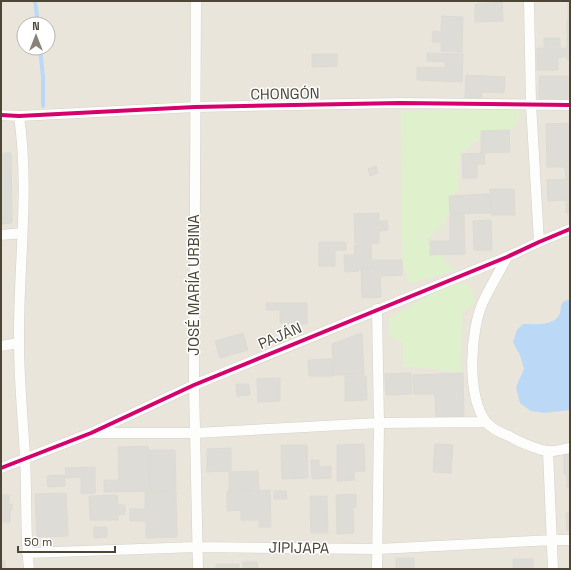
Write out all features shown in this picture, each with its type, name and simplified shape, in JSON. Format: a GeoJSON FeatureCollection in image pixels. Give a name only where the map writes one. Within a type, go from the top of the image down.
{"type":"FeatureCollection","features":[{"type":"Feature","properties":{"kind":"street","name":"JOSÉ MARÍA URBINA"},"geometry":{"type":"LineString","coordinates":[[196,1],[194,385],[198,569]]}},
{"type":"Feature","properties":{"kind":"street"},"geometry":{"type":"LineString","coordinates":[[529,1],[531,104],[539,242]]}},
{"type":"Feature","properties":{"kind":"street","name":"CHONGÓN"},"geometry":{"type":"LineString","coordinates":[[1,115],[19,116],[195,108],[400,103],[570,104]]}},
{"type":"Feature","properties":{"kind":"street"},"geometry":{"type":"LineString","coordinates":[[19,116],[22,135],[25,181],[19,343],[25,458],[27,553],[29,569]]}},
{"type":"Feature","properties":{"kind":"street","name":"PAJÁN"},"geometry":{"type":"LineString","coordinates":[[1,468],[91,433],[194,385],[377,309],[508,257],[570,229]]}},
{"type":"Feature","properties":{"kind":"street"},"geometry":{"type":"LineString","coordinates":[[1,235],[22,233]]}},
{"type":"Feature","properties":{"kind":"street"},"geometry":{"type":"LineString","coordinates":[[508,257],[483,301],[476,324],[473,340],[472,372],[476,397],[486,422],[496,430],[515,440],[548,451],[570,448]]}},
{"type":"Feature","properties":{"kind":"street"},"geometry":{"type":"LineString","coordinates":[[377,309],[379,424],[377,569]]}},
{"type":"Feature","properties":{"kind":"street"},"geometry":{"type":"LineString","coordinates":[[1,346],[19,343]]}},
{"type":"Feature","properties":{"kind":"street"},"geometry":{"type":"LineString","coordinates":[[91,433],[195,433],[379,424],[486,422]]}},
{"type":"Feature","properties":{"kind":"street"},"geometry":{"type":"LineString","coordinates":[[548,451],[553,540],[553,569]]}},
{"type":"Feature","properties":{"kind":"street","name":"JIPIJAPA"},"geometry":{"type":"LineString","coordinates":[[27,553],[197,547],[378,549],[570,540]]}},
{"type":"Feature","properties":{"kind":"shaded area"},"geometry":{"type":"Polygon","coordinates":[[[1,1],[570,1],[570,569],[1,569],[1,1]]]}},
{"type":"Feature","properties":{"kind":"green space"},"geometry":{"type":"Polygon","coordinates":[[[519,110],[519,121],[511,129],[490,134],[471,145],[460,154],[459,186],[444,224],[426,240],[455,271],[409,283],[402,260],[401,111],[519,110]]]}},
{"type":"Feature","properties":{"kind":"green space"},"geometry":{"type":"Polygon","coordinates":[[[466,283],[474,293],[474,304],[462,312],[461,372],[403,366],[403,343],[389,336],[390,318],[444,287],[466,283]]]}},
{"type":"Feature","properties":{"kind":"water"},"geometry":{"type":"Polygon","coordinates":[[[570,299],[570,410],[544,413],[531,411],[520,403],[516,387],[524,369],[520,355],[513,342],[517,330],[523,324],[541,324],[554,321],[559,315],[561,305],[570,299]]]}},
{"type":"Feature","properties":{"kind":"building"},"geometry":{"type":"Polygon","coordinates":[[[568,1],[570,1],[570,60],[567,60],[568,1]]]}},
{"type":"Feature","properties":{"kind":"building"},"geometry":{"type":"Polygon","coordinates":[[[502,2],[503,21],[475,22],[475,4],[502,2]]]}},
{"type":"Feature","properties":{"kind":"building"},"geometry":{"type":"Polygon","coordinates":[[[442,16],[463,17],[462,52],[441,51],[441,42],[432,42],[433,31],[441,32],[442,16]]]}},
{"type":"Feature","properties":{"kind":"building"},"geometry":{"type":"Polygon","coordinates":[[[544,38],[560,38],[560,47],[544,47],[544,38]]]}},
{"type":"Feature","properties":{"kind":"building"},"geometry":{"type":"Polygon","coordinates":[[[537,48],[566,48],[566,57],[558,57],[558,70],[537,70],[537,48]]]}},
{"type":"Feature","properties":{"kind":"building"},"geometry":{"type":"Polygon","coordinates":[[[427,53],[463,54],[462,82],[417,80],[417,67],[445,68],[445,62],[427,61],[427,53]]]}},
{"type":"Feature","properties":{"kind":"building"},"geometry":{"type":"Polygon","coordinates":[[[312,54],[337,54],[337,66],[312,67],[312,54]]]}},
{"type":"Feature","properties":{"kind":"building"},"geometry":{"type":"Polygon","coordinates":[[[466,75],[505,77],[504,93],[482,92],[481,99],[465,98],[466,75]]]}},
{"type":"Feature","properties":{"kind":"building"},"geometry":{"type":"Polygon","coordinates":[[[539,76],[568,76],[568,101],[539,101],[539,76]]]}},
{"type":"Feature","properties":{"kind":"building"},"geometry":{"type":"Polygon","coordinates":[[[570,123],[570,178],[566,179],[565,167],[547,167],[546,124],[570,123]]]}},
{"type":"Feature","properties":{"kind":"building"},"geometry":{"type":"Polygon","coordinates":[[[509,130],[510,152],[481,153],[481,131],[509,130]]]}},
{"type":"Feature","properties":{"kind":"building"},"geometry":{"type":"Polygon","coordinates":[[[1,153],[11,153],[12,223],[1,224],[1,153]]]}},
{"type":"Feature","properties":{"kind":"building"},"geometry":{"type":"Polygon","coordinates":[[[484,153],[485,164],[477,164],[477,178],[463,178],[462,154],[484,153]]]}},
{"type":"Feature","properties":{"kind":"building"},"geometry":{"type":"Polygon","coordinates":[[[376,166],[378,173],[370,176],[368,169],[376,166]]]}},
{"type":"Feature","properties":{"kind":"building"},"geometry":{"type":"Polygon","coordinates":[[[570,179],[570,213],[566,213],[566,200],[548,201],[547,180],[570,179]]]}},
{"type":"Feature","properties":{"kind":"building"},"geometry":{"type":"Polygon","coordinates":[[[490,189],[514,189],[515,215],[491,215],[490,189]]]}},
{"type":"Feature","properties":{"kind":"building"},"geometry":{"type":"Polygon","coordinates":[[[490,194],[490,213],[450,214],[449,196],[490,194]]]}},
{"type":"Feature","properties":{"kind":"building"},"geometry":{"type":"Polygon","coordinates":[[[379,213],[379,221],[387,221],[388,230],[379,231],[379,243],[355,243],[354,214],[379,213]]]}},
{"type":"Feature","properties":{"kind":"building"},"geometry":{"type":"Polygon","coordinates":[[[464,214],[465,254],[430,255],[430,241],[450,241],[450,215],[464,214]]]}},
{"type":"Feature","properties":{"kind":"building"},"geometry":{"type":"Polygon","coordinates":[[[491,220],[492,250],[474,250],[473,221],[491,220]]]}},
{"type":"Feature","properties":{"kind":"building"},"geometry":{"type":"Polygon","coordinates":[[[319,242],[346,242],[346,250],[335,250],[335,266],[319,266],[319,242]]]}},
{"type":"Feature","properties":{"kind":"building"},"geometry":{"type":"Polygon","coordinates":[[[371,244],[372,267],[359,268],[359,271],[345,272],[344,255],[355,255],[354,245],[371,244]]]}},
{"type":"Feature","properties":{"kind":"building"},"geometry":{"type":"Polygon","coordinates":[[[372,260],[402,260],[402,275],[380,276],[381,297],[362,298],[361,268],[372,268],[372,260]]]}},
{"type":"Feature","properties":{"kind":"building"},"geometry":{"type":"Polygon","coordinates":[[[266,303],[307,303],[307,324],[280,323],[280,310],[266,310],[266,303]]]}},
{"type":"Feature","properties":{"kind":"building"},"geometry":{"type":"Polygon","coordinates":[[[243,333],[248,350],[220,358],[215,341],[243,333]]]}},
{"type":"Feature","properties":{"kind":"building"},"geometry":{"type":"Polygon","coordinates":[[[362,333],[364,375],[334,375],[332,344],[362,333]]]}},
{"type":"Feature","properties":{"kind":"building"},"geometry":{"type":"Polygon","coordinates":[[[332,359],[333,376],[309,376],[308,360],[332,359]]]}},
{"type":"Feature","properties":{"kind":"building"},"geometry":{"type":"Polygon","coordinates":[[[411,373],[412,394],[386,395],[385,374],[411,373]]]}},
{"type":"Feature","properties":{"kind":"building"},"geometry":{"type":"Polygon","coordinates":[[[463,373],[464,417],[436,418],[435,394],[414,394],[413,375],[463,373]]]}},
{"type":"Feature","properties":{"kind":"building"},"geometry":{"type":"Polygon","coordinates":[[[345,376],[366,376],[367,400],[345,401],[345,376]]]}},
{"type":"Feature","properties":{"kind":"building"},"geometry":{"type":"Polygon","coordinates":[[[280,378],[280,401],[258,402],[257,379],[280,378]]]}},
{"type":"Feature","properties":{"kind":"building"},"geometry":{"type":"Polygon","coordinates":[[[236,384],[249,384],[250,395],[237,396],[236,384]]]}},
{"type":"Feature","properties":{"kind":"building"},"geometry":{"type":"Polygon","coordinates":[[[364,444],[365,471],[354,472],[354,480],[337,481],[337,445],[364,444]]]}},
{"type":"Feature","properties":{"kind":"building"},"geometry":{"type":"Polygon","coordinates":[[[435,444],[453,445],[451,473],[433,472],[435,444]]]}},
{"type":"Feature","properties":{"kind":"building"},"geometry":{"type":"Polygon","coordinates":[[[281,445],[307,445],[308,478],[282,479],[281,445]]]}},
{"type":"Feature","properties":{"kind":"building"},"geometry":{"type":"Polygon","coordinates":[[[148,446],[150,491],[104,492],[104,480],[119,480],[118,447],[148,446]]]}},
{"type":"Feature","properties":{"kind":"building"},"geometry":{"type":"Polygon","coordinates":[[[231,448],[231,471],[207,472],[207,449],[231,448]]]}},
{"type":"Feature","properties":{"kind":"building"},"geometry":{"type":"Polygon","coordinates":[[[149,450],[175,450],[176,490],[150,491],[149,450]]]}},
{"type":"Feature","properties":{"kind":"building"},"geometry":{"type":"Polygon","coordinates":[[[564,452],[570,452],[570,474],[564,474],[564,452]]]}},
{"type":"Feature","properties":{"kind":"building"},"geometry":{"type":"Polygon","coordinates":[[[311,460],[319,460],[319,467],[331,466],[331,478],[312,479],[311,460]]]}},
{"type":"Feature","properties":{"kind":"building"},"geometry":{"type":"Polygon","coordinates":[[[95,467],[95,493],[81,494],[81,477],[66,478],[65,468],[95,467]]]}},
{"type":"Feature","properties":{"kind":"building"},"geometry":{"type":"Polygon","coordinates":[[[258,471],[259,489],[229,490],[229,472],[258,471]]]}},
{"type":"Feature","properties":{"kind":"building"},"geometry":{"type":"Polygon","coordinates":[[[65,475],[65,486],[48,487],[47,476],[65,475]]]}},
{"type":"Feature","properties":{"kind":"building"},"geometry":{"type":"Polygon","coordinates":[[[567,475],[570,475],[570,487],[567,487],[567,475]]]}},
{"type":"Feature","properties":{"kind":"building"},"geometry":{"type":"Polygon","coordinates":[[[270,490],[271,527],[259,527],[259,520],[241,520],[241,510],[227,511],[227,491],[270,490]]]}},
{"type":"Feature","properties":{"kind":"building"},"geometry":{"type":"Polygon","coordinates":[[[176,491],[177,537],[146,538],[146,521],[130,521],[130,509],[145,509],[145,492],[176,491]]]}},
{"type":"Feature","properties":{"kind":"building"},"geometry":{"type":"Polygon","coordinates":[[[274,491],[286,491],[287,499],[274,499],[274,491]]]}},
{"type":"Feature","properties":{"kind":"building"},"geometry":{"type":"Polygon","coordinates":[[[66,493],[68,536],[37,537],[35,494],[66,493]]]}},
{"type":"Feature","properties":{"kind":"building"},"geometry":{"type":"Polygon","coordinates":[[[356,494],[356,507],[353,507],[354,533],[337,534],[336,495],[356,494]]]}},
{"type":"Feature","properties":{"kind":"building"},"geometry":{"type":"Polygon","coordinates":[[[1,495],[9,495],[9,504],[12,504],[12,510],[10,510],[10,522],[3,522],[1,515],[1,495]]]}},
{"type":"Feature","properties":{"kind":"building"},"geometry":{"type":"Polygon","coordinates":[[[117,495],[118,505],[125,505],[125,514],[118,515],[118,520],[90,520],[89,496],[117,495]]]}},
{"type":"Feature","properties":{"kind":"building"},"geometry":{"type":"Polygon","coordinates":[[[310,496],[327,496],[328,533],[311,533],[310,496]]]}},
{"type":"Feature","properties":{"kind":"building"},"geometry":{"type":"Polygon","coordinates":[[[566,513],[570,513],[570,530],[567,530],[566,513]]]}},
{"type":"Feature","properties":{"kind":"building"},"geometry":{"type":"Polygon","coordinates":[[[94,527],[107,527],[107,537],[94,538],[94,527]]]}},
{"type":"Feature","properties":{"kind":"building"},"geometry":{"type":"Polygon","coordinates":[[[396,558],[414,558],[414,569],[396,569],[396,558]]]}},
{"type":"Feature","properties":{"kind":"building"},"geometry":{"type":"Polygon","coordinates":[[[513,559],[533,559],[533,569],[513,569],[513,559]]]}},
{"type":"Feature","properties":{"kind":"building"},"geometry":{"type":"Polygon","coordinates":[[[1,561],[5,561],[5,569],[1,569],[1,561]]]}},
{"type":"Feature","properties":{"kind":"building"},"geometry":{"type":"Polygon","coordinates":[[[243,562],[257,562],[258,569],[243,569],[243,562]]]}},
{"type":"Feature","properties":{"kind":"building"},"geometry":{"type":"Polygon","coordinates":[[[216,564],[239,564],[239,569],[216,569],[216,564]]]}},
{"type":"Feature","properties":{"kind":"waterway"},"geometry":{"type":"LineString","coordinates":[[35,1],[37,16]]}},
{"type":"Feature","properties":{"kind":"waterway"},"geometry":{"type":"LineString","coordinates":[[41,56],[43,77],[43,106]]}},
{"type":"Feature","properties":{"kind":"cycle path"},"geometry":{"type":"LineString","coordinates":[[1,115],[19,116],[195,107],[400,103],[570,105]]}},
{"type":"Feature","properties":{"kind":"cycle path"},"geometry":{"type":"LineString","coordinates":[[1,468],[91,433],[194,385],[507,257],[570,229]]}}]}
